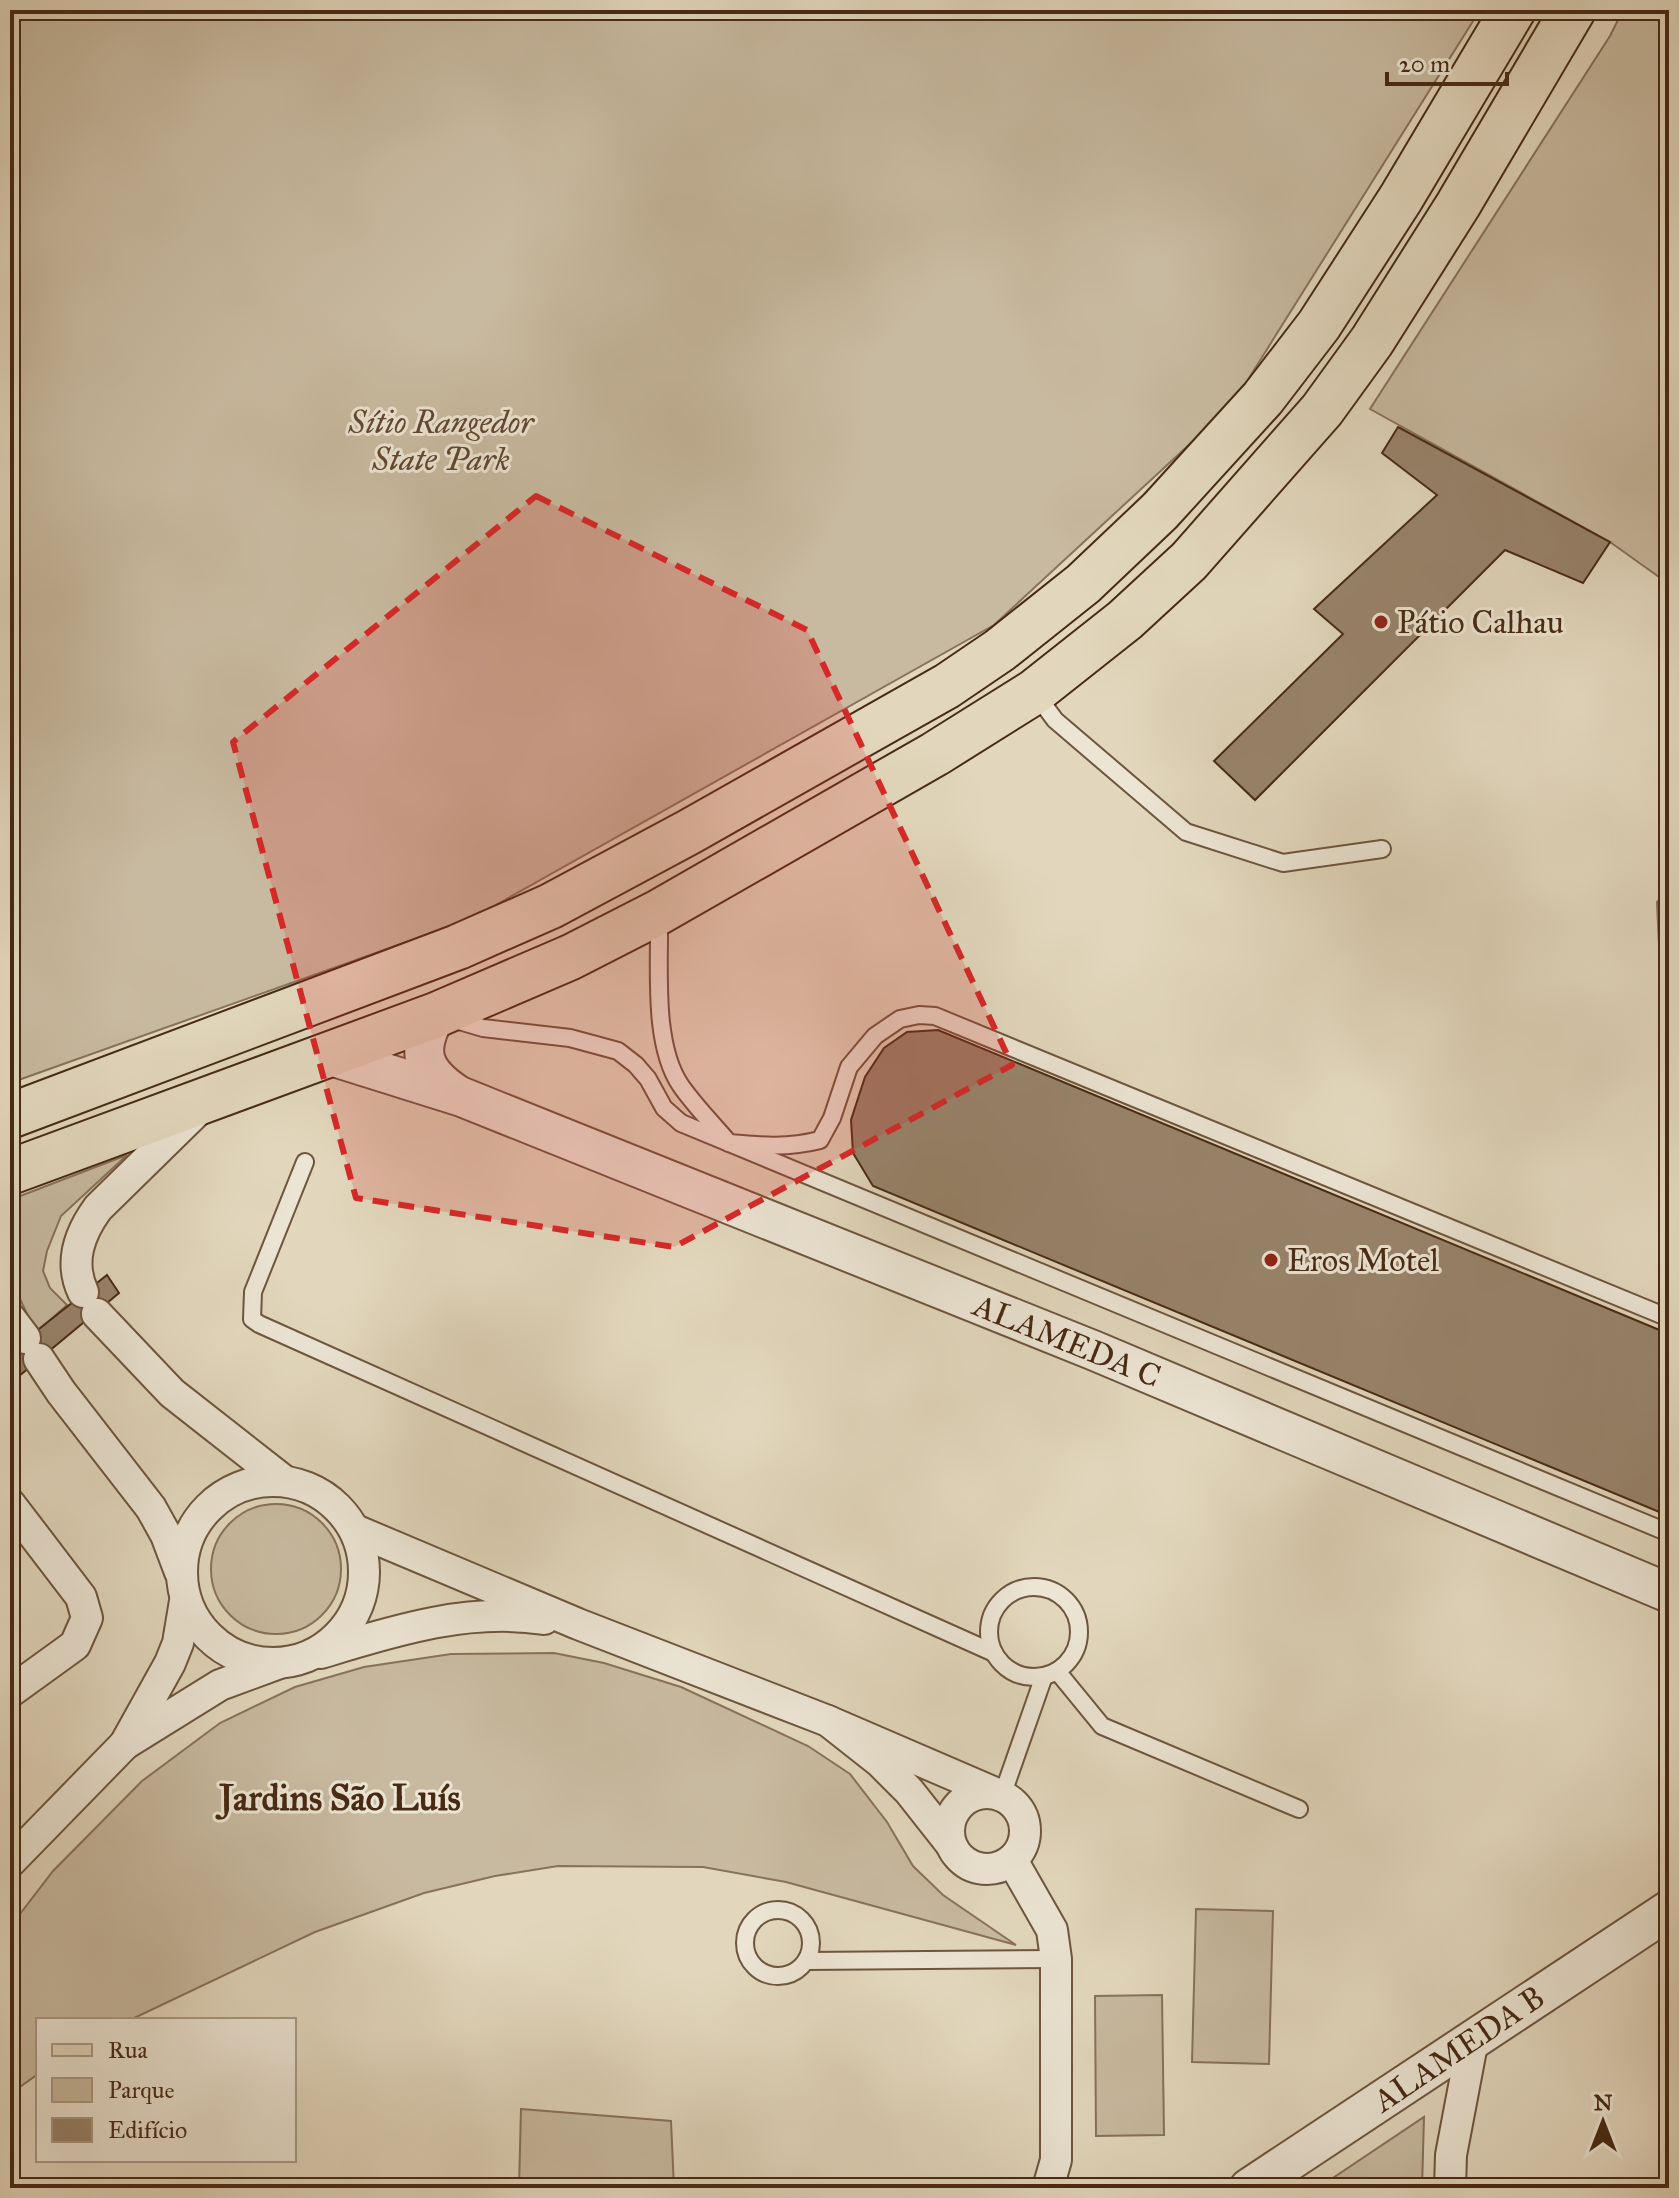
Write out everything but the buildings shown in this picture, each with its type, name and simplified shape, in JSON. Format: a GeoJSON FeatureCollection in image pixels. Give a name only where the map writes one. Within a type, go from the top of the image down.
{"type":"FeatureCollection","features":[{"type":"Feature","properties":{"kind":"main road"},"geometry":{"type":"LineString","coordinates":[[10,1116],[458,947],[551,906],[689,832],[934,693],[1000,650],[1083,584],[1160,511],[1263,398],[1319,325],[1393,211],[1513,10]]}},
{"type":"Feature","properties":{"kind":"main road"},"geometry":{"type":"LineString","coordinates":[[10,1172],[436,1015],[571,957],[659,912],[935,754],[1034,692],[1125,620],[1189,561],[1322,410],[1372,341],[1458,205],[1573,10]]}},
{"type":"Feature","properties":{"kind":"street","name":"ALAMEDA C"},"geometry":{"type":"LineString","coordinates":[[436,1015],[426,1036],[426,1065],[437,1079],[462,1097]]}},
{"type":"Feature","properties":{"kind":"street","name":"ALAMEDA C"},"geometry":{"type":"LineString","coordinates":[[328,1055],[462,1097],[1080,1345],[1669,1593]]}},
{"type":"Feature","properties":{"kind":"street"},"geometry":{"type":"LineString","coordinates":[[211,1098],[98,1208],[87,1223],[76,1256],[77,1280],[90,1303],[172,1393],[283,1480]]}},
{"type":"Feature","properties":{"kind":"street"},"geometry":{"type":"LineString","coordinates":[[25,1338],[61,1392],[151,1508],[166,1535],[180,1572],[185,1601],[178,1643],[125,1744]]}},
{"type":"Feature","properties":{"kind":"street"},"geometry":{"type":"LineString","coordinates":[[180,1572],[186,1541],[200,1514],[224,1494],[252,1482],[283,1480],[312,1488],[337,1506],[355,1530],[364,1558],[364,1589],[353,1617],[334,1640],[309,1656]]}},
{"type":"Feature","properties":{"kind":"street"},"geometry":{"type":"LineString","coordinates":[[10,1504],[81,1597],[87,1618],[75,1645],[10,1692]]}},
{"type":"Feature","properties":{"kind":"street"},"geometry":{"type":"LineString","coordinates":[[355,1530],[578,1624],[828,1721],[1002,1796],[1021,1813],[1025,1825],[1019,1852],[1002,1866],[990,1869],[966,1863],[900,1781],[828,1721]]}},
{"type":"Feature","properties":{"kind":"street"},"geometry":{"type":"LineString","coordinates":[[185,1601],[200,1628],[222,1648],[249,1660],[279,1663]]}},
{"type":"Feature","properties":{"kind":"street"},"geometry":{"type":"LineString","coordinates":[[10,1862],[125,1744],[220,1685],[279,1663],[403,1628],[491,1615],[525,1616],[578,1624]]}},
{"type":"Feature","properties":{"kind":"street"},"geometry":{"type":"LineString","coordinates":[[950,1843],[950,1819],[956,1807],[966,1799],[990,1793],[1002,1796]]}},
{"type":"Feature","properties":{"kind":"street"},"geometry":{"type":"LineString","coordinates":[[1012,1860],[1052,1930],[1056,1959],[1056,2160],[1048,2188]]}},
{"type":"Feature","properties":{"kind":"street","name":"ALAMEDA B"},"geometry":{"type":"LineString","coordinates":[[1249,2188],[1669,1910]]}},
{"type":"Feature","properties":{"kind":"street"},"geometry":{"type":"LineString","coordinates":[[1450,2188],[1451,2155],[1473,2039]]}},
{"type":"Feature","properties":{"kind":"lane"},"geometry":{"type":"LineString","coordinates":[[1034,692],[1055,720],[1186,832],[1283,863],[1382,849]]}},
{"type":"Feature","properties":{"kind":"lane"},"geometry":{"type":"LineString","coordinates":[[659,912],[661,1022],[668,1057],[679,1085],[729,1143],[772,1147],[820,1140],[832,1118],[849,1067],[875,1036],[900,1019],[935,1016],[1669,1318]]}},
{"type":"Feature","properties":{"kind":"lane"},"geometry":{"type":"LineString","coordinates":[[436,1015],[483,1028],[570,1038],[618,1051],[636,1065],[648,1079],[664,1108],[681,1123],[1669,1533]]}},
{"type":"Feature","properties":{"kind":"lane"},"geometry":{"type":"LineString","coordinates":[[305,1162],[253,1292],[252,1319],[259,1324],[994,1653]]}},
{"type":"Feature","properties":{"kind":"lane"},"geometry":{"type":"LineString","coordinates":[[1019,1589],[1049,1589],[1072,1607],[1078,1620],[1076,1649],[1069,1661],[1051,1673],[1030,1677],[1016,1674],[1003,1665],[994,1653],[989,1638],[995,1609],[1019,1589]]}},
{"type":"Feature","properties":{"kind":"lane"},"geometry":{"type":"LineString","coordinates":[[1002,1796],[1051,1673]]}},
{"type":"Feature","properties":{"kind":"lane"},"geometry":{"type":"LineString","coordinates":[[1051,1673],[1102,1726],[1299,1809]]}},
{"type":"Feature","properties":{"kind":"lane"},"geometry":{"type":"LineString","coordinates":[[806,1961],[812,1940],[803,1920],[784,1910],[762,1913],[754,1920],[744,1940],[750,1961],[757,1969],[778,1976],[798,1969],[806,1961],[1056,1959]]}},
{"type":"Feature","properties":{"kind":"highlighted area"},"geometry":{"type":"Polygon","coordinates":[[[536,496],[807,630],[1012,1065],[674,1247],[356,1198],[233,742],[536,496]]]}},
{"type":"Feature","properties":{"kind":"green space","name":"Sítio Rangedor State Park"},"geometry":{"type":"Polygon","coordinates":[[[10,10],[1480,10],[1232,405],[994,625],[471,919],[10,1083],[10,10]]]}},
{"type":"Feature","properties":{"kind":"green space"},"geometry":{"type":"Polygon","coordinates":[[[1623,10],[1669,10],[1669,584],[1610,542],[1370,409],[1610,36],[1623,10]]]}},
{"type":"Feature","properties":{"kind":"green space"},"geometry":{"type":"Polygon","coordinates":[[[1669,889],[1669,1026],[1662,1012],[1657,902],[1669,889]]]}},
{"type":"Feature","properties":{"kind":"green space"},"geometry":{"type":"Polygon","coordinates":[[[127,1155],[61,1216],[47,1251],[43,1271],[50,1288],[67,1305],[39,1330],[20,1299],[15,1198],[127,1155]]]}},
{"type":"Feature","properties":{"kind":"green space"},"geometry":{"type":"Polygon","coordinates":[[[276,1504],[301,1509],[322,1523],[336,1544],[341,1569],[336,1594],[322,1615],[301,1629],[276,1634],[251,1629],[230,1615],[216,1594],[211,1569],[216,1544],[230,1523],[251,1509],[276,1504]]]}},
{"type":"Feature","properties":{"kind":"green space"},"geometry":{"type":"Polygon","coordinates":[[[554,1653],[604,1663],[681,1687],[808,1746],[850,1774],[887,1822],[913,1866],[943,1895],[1016,1945],[786,1882],[703,1867],[558,1866],[495,1876],[424,1893],[315,1932],[134,2018],[36,2018],[36,2075],[10,2094],[10,1927],[53,1871],[142,1781],[220,1723],[295,1687],[364,1667],[451,1654],[554,1653]]]}},
{"type":"Feature","properties":{"kind":"green space"},"geometry":{"type":"Polygon","coordinates":[[[1196,1909],[1273,1911],[1269,2064],[1192,2062],[1196,1909]]]}},
{"type":"Feature","properties":{"kind":"green space"},"geometry":{"type":"Polygon","coordinates":[[[1162,1995],[1164,2135],[1096,2136],[1095,1996],[1162,1995]]]}},
{"type":"Feature","properties":{"kind":"green space"},"geometry":{"type":"Polygon","coordinates":[[[521,2109],[671,2121],[674,2188],[519,2188],[521,2109]]]}},
{"type":"Feature","properties":{"kind":"green space"},"geometry":{"type":"Polygon","coordinates":[[[1424,2117],[1422,2188],[1318,2188],[1424,2117]]]}},
{"type":"Feature","properties":{"kind":"place","name":"Pátio Calhau"},"geometry":{"type":"Point","coordinates":[1381,622]}},
{"type":"Feature","properties":{"kind":"place","name":"Eros Motel"},"geometry":{"type":"Point","coordinates":[1271,1260]}},
{"type":"Feature","properties":{"kind":"district","name":"Jardins São Luís"},"geometry":{"type":"Point","coordinates":[340,1798]}}]}
